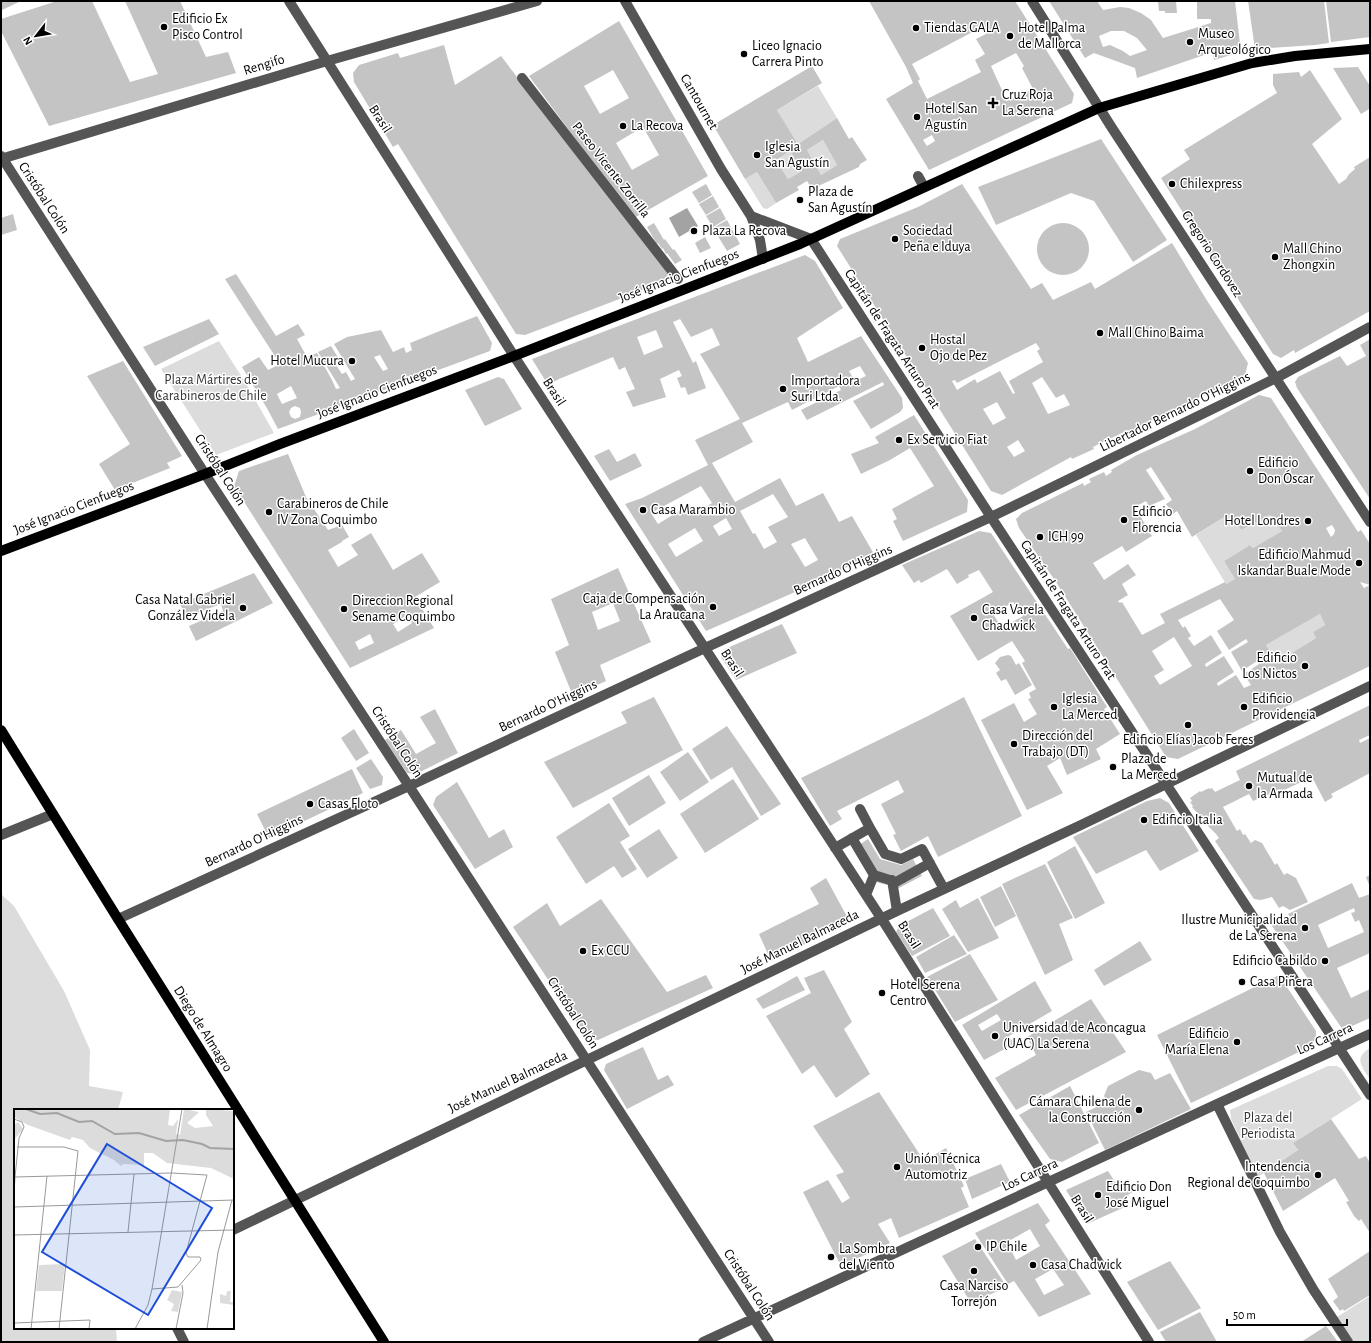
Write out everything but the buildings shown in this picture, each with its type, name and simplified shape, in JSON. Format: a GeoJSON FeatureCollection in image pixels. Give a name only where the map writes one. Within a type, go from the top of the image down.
{"type":"FeatureCollection","features":[{"type":"Feature","properties":{"kind":"main road","name":"José Ignacio Cienfuegos"},"geometry":{"type":"LineString","coordinates":[[1,551],[514,356],[811,240],[1099,108],[1252,63],[1289,57],[1370,49]]}},
{"type":"Feature","properties":{"kind":"main road","name":"Diego de Almagro"},"geometry":{"type":"LineString","coordinates":[[1,730],[384,1342]]}},
{"type":"Feature","properties":{"kind":"street","name":"Brasil"},"geometry":{"type":"LineString","coordinates":[[289,1],[514,356],[882,918],[1149,1342]]}},
{"type":"Feature","properties":{"kind":"street","name":"Rengifo"},"geometry":{"type":"LineString","coordinates":[[1,158],[509,5],[537,1]]}},
{"type":"Feature","properties":{"kind":"street","name":"Cantournet"},"geometry":{"type":"LineString","coordinates":[[625,1],[721,169],[751,216],[760,240],[763,258]]}},
{"type":"Feature","properties":{"kind":"street","name":"Gregorio Cordovez"},"geometry":{"type":"LineString","coordinates":[[1032,1],[1099,108],[1370,522]]}},
{"type":"Feature","properties":{"kind":"street","name":"Paseo Vicente Zorrilla"},"geometry":{"type":"LineString","coordinates":[[522,78],[678,279]]}},
{"type":"Feature","properties":{"kind":"street","name":"Cristóbal Colón"},"geometry":{"type":"LineString","coordinates":[[1,158],[769,1342]]}},
{"type":"Feature","properties":{"kind":"street"},"geometry":{"type":"LineString","coordinates":[[918,176],[924,187]]}},
{"type":"Feature","properties":{"kind":"street"},"geometry":{"type":"LineString","coordinates":[[751,216],[811,240]]}},
{"type":"Feature","properties":{"kind":"street","name":"Capitán de Fragata Arturo Prat"},"geometry":{"type":"LineString","coordinates":[[811,240],[1370,1095]]}},
{"type":"Feature","properties":{"kind":"street","name":"Libertador Bernardo O'Higgins"},"geometry":{"type":"LineString","coordinates":[[991,517],[1276,378],[1370,327]]}},
{"type":"Feature","properties":{"kind":"street","name":"Bernardo O'Higgins"},"geometry":{"type":"LineString","coordinates":[[118,919],[991,517]]}},
{"type":"Feature","properties":{"kind":"street"},"geometry":{"type":"LineString","coordinates":[[1166,784],[1370,686]]}},
{"type":"Feature","properties":{"kind":"street","name":"José Manuel Balmaceda"},"geometry":{"type":"LineString","coordinates":[[234,1230],[882,918],[1166,784]]}},
{"type":"Feature","properties":{"kind":"street"},"geometry":{"type":"LineString","coordinates":[[860,809],[885,854],[901,859],[922,849],[944,889]]}},
{"type":"Feature","properties":{"kind":"street"},"geometry":{"type":"LineString","coordinates":[[1,835],[53,814]]}},
{"type":"Feature","properties":{"kind":"street"},"geometry":{"type":"LineString","coordinates":[[836,848],[870,828]]}},
{"type":"Feature","properties":{"kind":"street"},"geometry":{"type":"LineString","coordinates":[[852,838],[874,875],[896,882],[930,863]]}},
{"type":"Feature","properties":{"kind":"street"},"geometry":{"type":"LineString","coordinates":[[866,895],[874,875]]}},
{"type":"Feature","properties":{"kind":"street"},"geometry":{"type":"LineString","coordinates":[[892,880],[897,911]]}},
{"type":"Feature","properties":{"kind":"street","name":"Los Carrera"},"geometry":{"type":"LineString","coordinates":[[703,1342],[1370,1034]]}},
{"type":"Feature","properties":{"kind":"street"},"geometry":{"type":"LineString","coordinates":[[1217,1104],[1280,1232],[1313,1289],[1348,1342]]}},
{"type":"Feature","properties":{"kind":"street"},"geometry":{"type":"LineString","coordinates":[[178,1329],[184,1342]]}},
{"type":"Feature","properties":{"kind":"green space"},"geometry":{"type":"Polygon","coordinates":[[[818,86],[837,118],[798,144],[777,110],[818,86]]]}},
{"type":"Feature","properties":{"kind":"green space"},"geometry":{"type":"Polygon","coordinates":[[[823,140],[837,165],[821,175],[807,150],[823,140]]]}},
{"type":"Feature","properties":{"kind":"green space"},"geometry":{"type":"Polygon","coordinates":[[[790,151],[802,171],[788,179],[776,160],[790,151]]]}},
{"type":"Feature","properties":{"kind":"green space"},"geometry":{"type":"Polygon","coordinates":[[[757,172],[776,203],[767,209],[763,208],[745,179],[757,172]]]}},
{"type":"Feature","properties":{"kind":"green space","name":"Plaza Mártires de Carabineros de Chile"},"geometry":{"type":"Polygon","coordinates":[[[219,341],[245,382],[274,433],[216,455],[161,369],[219,341]]]}},
{"type":"Feature","properties":{"kind":"green space"},"geometry":{"type":"Polygon","coordinates":[[[1231,513],[1241,530],[1270,515],[1282,531],[1253,548],[1250,545],[1224,561],[1235,579],[1226,584],[1196,535],[1231,513]]]}},
{"type":"Feature","properties":{"kind":"green space"},"geometry":{"type":"Polygon","coordinates":[[[1320,614],[1325,625],[1313,632],[1316,638],[1277,662],[1266,645],[1320,614]]]}},
{"type":"Feature","properties":{"kind":"green space"},"geometry":{"type":"Polygon","coordinates":[[[1,894],[14,906],[64,991],[90,1050],[89,1086],[123,1092],[118,1109],[14,1109],[14,1329],[116,1329],[117,1342],[1,1342],[1,894]]]}},
{"type":"Feature","properties":{"kind":"green space"},"geometry":{"type":"Polygon","coordinates":[[[1370,1048],[1370,1079],[1362,1067],[1360,1059],[1362,1055],[1370,1048]]]}},
{"type":"Feature","properties":{"kind":"green space","name":"Plaza del Periodista"},"geometry":{"type":"Polygon","coordinates":[[[1328,1066],[1337,1066],[1342,1069],[1362,1099],[1293,1143],[1298,1150],[1258,1177],[1231,1119],[1230,1110],[1328,1066]]]}},
{"type":"Feature","properties":{"kind":"green space"},"geometry":{"type":"Polygon","coordinates":[[[1370,1296],[1370,1342],[1353,1342],[1337,1317],[1370,1296]]]}},
{"type":"Feature","properties":{"kind":"shaded area"},"geometry":{"type":"Polygon","coordinates":[[[687,208],[698,226],[679,237],[669,218],[687,208]]]}},
{"type":"Feature","properties":{"kind":"place","name":"Edificio Ex Pisco Control"},"geometry":{"type":"Point","coordinates":[164,27]}},
{"type":"Feature","properties":{"kind":"place","name":"Tiendas GALA"},"geometry":{"type":"Point","coordinates":[916,28]}},
{"type":"Feature","properties":{"kind":"place","name":"Hotel Palma de Mallorca"},"geometry":{"type":"Point","coordinates":[1010,36]}},
{"type":"Feature","properties":{"kind":"place","name":"Museo Arqueológico"},"geometry":{"type":"Point","coordinates":[1190,42]}},
{"type":"Feature","properties":{"kind":"place","name":"Liceo Ignacio Carrera Pinto"},"geometry":{"type":"Point","coordinates":[744,54]}},
{"type":"Feature","properties":{"kind":"place","name":"Cruz Roja La Serena"},"geometry":{"type":"Point","coordinates":[993,103]}},
{"type":"Feature","properties":{"kind":"place","name":"Hotel San Agustín"},"geometry":{"type":"Point","coordinates":[917,117]}},
{"type":"Feature","properties":{"kind":"place","name":"La Recova"},"geometry":{"type":"Point","coordinates":[623,126]}},
{"type":"Feature","properties":{"kind":"place","name":"Iglesia San Agustín"},"geometry":{"type":"Point","coordinates":[757,155]}},
{"type":"Feature","properties":{"kind":"place","name":"Chilexpress"},"geometry":{"type":"Point","coordinates":[1172,184]}},
{"type":"Feature","properties":{"kind":"place","name":"Plaza de San Agustín"},"geometry":{"type":"Point","coordinates":[800,200]}},
{"type":"Feature","properties":{"kind":"place","name":"Plaza La Recova"},"geometry":{"type":"Point","coordinates":[694,231]}},
{"type":"Feature","properties":{"kind":"place","name":"Sociedad Peña e Iduya"},"geometry":{"type":"Point","coordinates":[895,239]}},
{"type":"Feature","properties":{"kind":"place","name":"Mall Chino Zhongxin"},"geometry":{"type":"Point","coordinates":[1275,257]}},
{"type":"Feature","properties":{"kind":"place","name":"Mall Chino Baima"},"geometry":{"type":"Point","coordinates":[1100,333]}},
{"type":"Feature","properties":{"kind":"place","name":"Hostal Ojo de Pez"},"geometry":{"type":"Point","coordinates":[922,348]}},
{"type":"Feature","properties":{"kind":"place","name":"Hotel Mucura"},"geometry":{"type":"Point","coordinates":[352,361]}},
{"type":"Feature","properties":{"kind":"place","name":"Importadora Suri Ltda."},"geometry":{"type":"Point","coordinates":[783,389]}},
{"type":"Feature","properties":{"kind":"place","name":"Ex Servicio Fiat"},"geometry":{"type":"Point","coordinates":[899,440]}},
{"type":"Feature","properties":{"kind":"place","name":"Edificio Don Óscar"},"geometry":{"type":"Point","coordinates":[1250,471]}},
{"type":"Feature","properties":{"kind":"place","name":"Casa Marambio"},"geometry":{"type":"Point","coordinates":[643,510]}},
{"type":"Feature","properties":{"kind":"place","name":"Carabineros de Chile IV Zona Coquimbo"},"geometry":{"type":"Point","coordinates":[269,512]}},
{"type":"Feature","properties":{"kind":"place","name":"Edificio Florencia"},"geometry":{"type":"Point","coordinates":[1124,520]}},
{"type":"Feature","properties":{"kind":"place","name":"Hotel Londres"},"geometry":{"type":"Point","coordinates":[1308,521]}},
{"type":"Feature","properties":{"kind":"place","name":"ICH 99"},"geometry":{"type":"Point","coordinates":[1040,537]}},
{"type":"Feature","properties":{"kind":"place","name":"Edificio Mahmud Iskandar Buale Mode"},"geometry":{"type":"Point","coordinates":[1359,563]}},
{"type":"Feature","properties":{"kind":"place","name":"Caja de Compensación La Araucana"},"geometry":{"type":"Point","coordinates":[713,607]}},
{"type":"Feature","properties":{"kind":"place","name":"Casa Natal Gabriel González Videla"},"geometry":{"type":"Point","coordinates":[243,608]}},
{"type":"Feature","properties":{"kind":"place","name":"Direccion Regional Sename Coquimbo"},"geometry":{"type":"Point","coordinates":[344,609]}},
{"type":"Feature","properties":{"kind":"place","name":"Casa Varela Chadwick"},"geometry":{"type":"Point","coordinates":[974,618]}},
{"type":"Feature","properties":{"kind":"place","name":"Edificio Los Nictos"},"geometry":{"type":"Point","coordinates":[1305,666]}},
{"type":"Feature","properties":{"kind":"place","name":"Iglesia La Merced"},"geometry":{"type":"Point","coordinates":[1054,707]}},
{"type":"Feature","properties":{"kind":"place","name":"Edificio Providencia"},"geometry":{"type":"Point","coordinates":[1244,707]}},
{"type":"Feature","properties":{"kind":"place","name":"Edificio Elías Jacob Feres"},"geometry":{"type":"Point","coordinates":[1188,725]}},
{"type":"Feature","properties":{"kind":"place","name":"Dirección del Trabajo (DT)"},"geometry":{"type":"Point","coordinates":[1014,744]}},
{"type":"Feature","properties":{"kind":"place","name":"Plaza de La Merced"},"geometry":{"type":"Point","coordinates":[1113,767]}},
{"type":"Feature","properties":{"kind":"place","name":"Mutual de la Armada"},"geometry":{"type":"Point","coordinates":[1249,786]}},
{"type":"Feature","properties":{"kind":"place","name":"Casas Floto"},"geometry":{"type":"Point","coordinates":[310,804]}},
{"type":"Feature","properties":{"kind":"place","name":"Edificio Italia"},"geometry":{"type":"Point","coordinates":[1144,820]}},
{"type":"Feature","properties":{"kind":"place","name":"Ilustre Municipalidad de La Serena"},"geometry":{"type":"Point","coordinates":[1305,928]}},
{"type":"Feature","properties":{"kind":"place","name":"Ex CCU"},"geometry":{"type":"Point","coordinates":[583,951]}},
{"type":"Feature","properties":{"kind":"place","name":"Edificio Cabildo"},"geometry":{"type":"Point","coordinates":[1325,961]}},
{"type":"Feature","properties":{"kind":"place","name":"Casa Piñera"},"geometry":{"type":"Point","coordinates":[1242,982]}},
{"type":"Feature","properties":{"kind":"place","name":"Hotel Serena Centro"},"geometry":{"type":"Point","coordinates":[882,993]}},
{"type":"Feature","properties":{"kind":"place","name":"Universidad de Aconcagua (UAC) La Serena"},"geometry":{"type":"Point","coordinates":[995,1036]}},
{"type":"Feature","properties":{"kind":"place","name":"Edificio María Elena"},"geometry":{"type":"Point","coordinates":[1237,1042]}},
{"type":"Feature","properties":{"kind":"place","name":"Cámara Chilena de la Construcción"},"geometry":{"type":"Point","coordinates":[1139,1110]}},
{"type":"Feature","properties":{"kind":"place","name":"Unión Técnica Automotriz"},"geometry":{"type":"Point","coordinates":[897,1167]}},
{"type":"Feature","properties":{"kind":"place","name":"Intendencia Regional de Coquimbo"},"geometry":{"type":"Point","coordinates":[1318,1175]}},
{"type":"Feature","properties":{"kind":"place","name":"Edificio Don José Miguel"},"geometry":{"type":"Point","coordinates":[1098,1195]}},
{"type":"Feature","properties":{"kind":"place","name":"IP Chile"},"geometry":{"type":"Point","coordinates":[978,1247]}},
{"type":"Feature","properties":{"kind":"place","name":"La Sombra del Viento"},"geometry":{"type":"Point","coordinates":[831,1257]}},
{"type":"Feature","properties":{"kind":"place","name":"Casa Chadwick"},"geometry":{"type":"Point","coordinates":[1033,1265]}},
{"type":"Feature","properties":{"kind":"place","name":"Casa Narciso Torrejón"},"geometry":{"type":"Point","coordinates":[974,1271]}}]}
